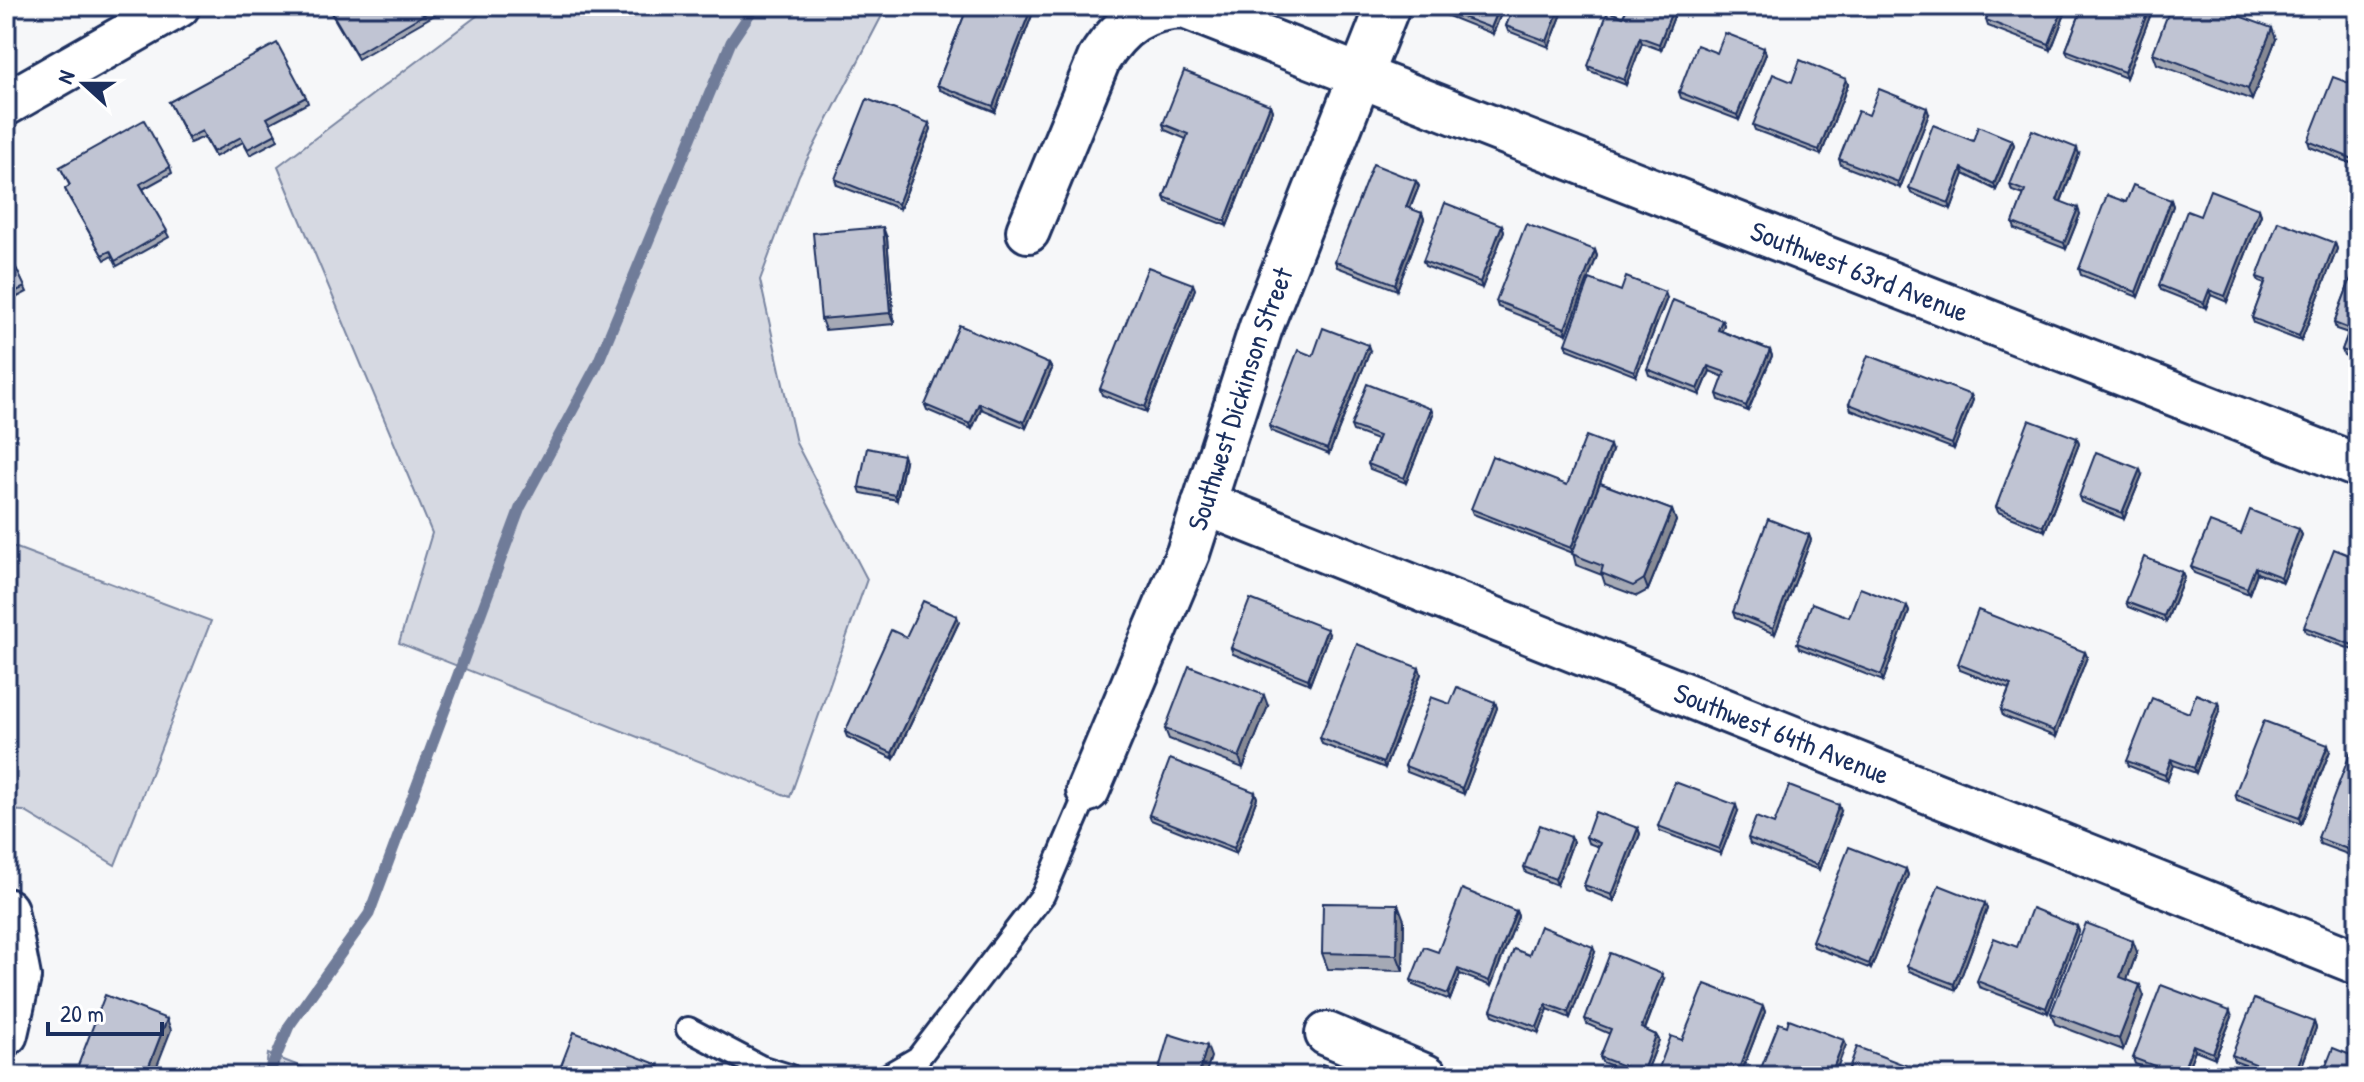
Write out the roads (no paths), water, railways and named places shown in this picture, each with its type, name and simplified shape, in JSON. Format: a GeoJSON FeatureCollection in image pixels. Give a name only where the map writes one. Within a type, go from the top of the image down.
{"type":"FeatureCollection","features":[{"type":"Feature","properties":{"kind":"street"},"geometry":{"type":"LineString","coordinates":[[6,104],[178,6]]}},
{"type":"Feature","properties":{"kind":"street","name":"Southwest Dickinson Street"},"geometry":{"type":"LineString","coordinates":[[1088,790],[1188,553],[1261,327],[1388,6]]}},
{"type":"Feature","properties":{"kind":"street","name":"Southwest 63rd Avenue"},"geometry":{"type":"LineString","coordinates":[[1028,231],[1099,59],[1114,35],[1138,16],[1161,8],[1184,7],[2358,466]]}},
{"type":"Feature","properties":{"kind":"street","name":"Southwest 64th Avenue"},"geometry":{"type":"LineString","coordinates":[[1204,503],[2358,963]]}},
{"type":"Feature","properties":{"kind":"street"},"geometry":{"type":"LineString","coordinates":[[6,910],[19,977],[6,1034]]}},
{"type":"Feature","properties":{"kind":"street"},"geometry":{"type":"LineString","coordinates":[[1327,1034],[1426,1076]]}},
{"type":"Feature","properties":{"kind":"lane"},"geometry":{"type":"LineString","coordinates":[[887,1076],[918,1058],[1043,895],[1088,790]]}},
{"type":"Feature","properties":{"kind":"lane"},"geometry":{"type":"LineString","coordinates":[[688,1029],[760,1067],[789,1076]]}},
{"type":"Feature","properties":{"kind":"waterway"},"geometry":{"type":"LineString","coordinates":[[268,1076],[289,1026],[369,914],[520,508],[597,365],[731,42],[755,6]]}}]}
